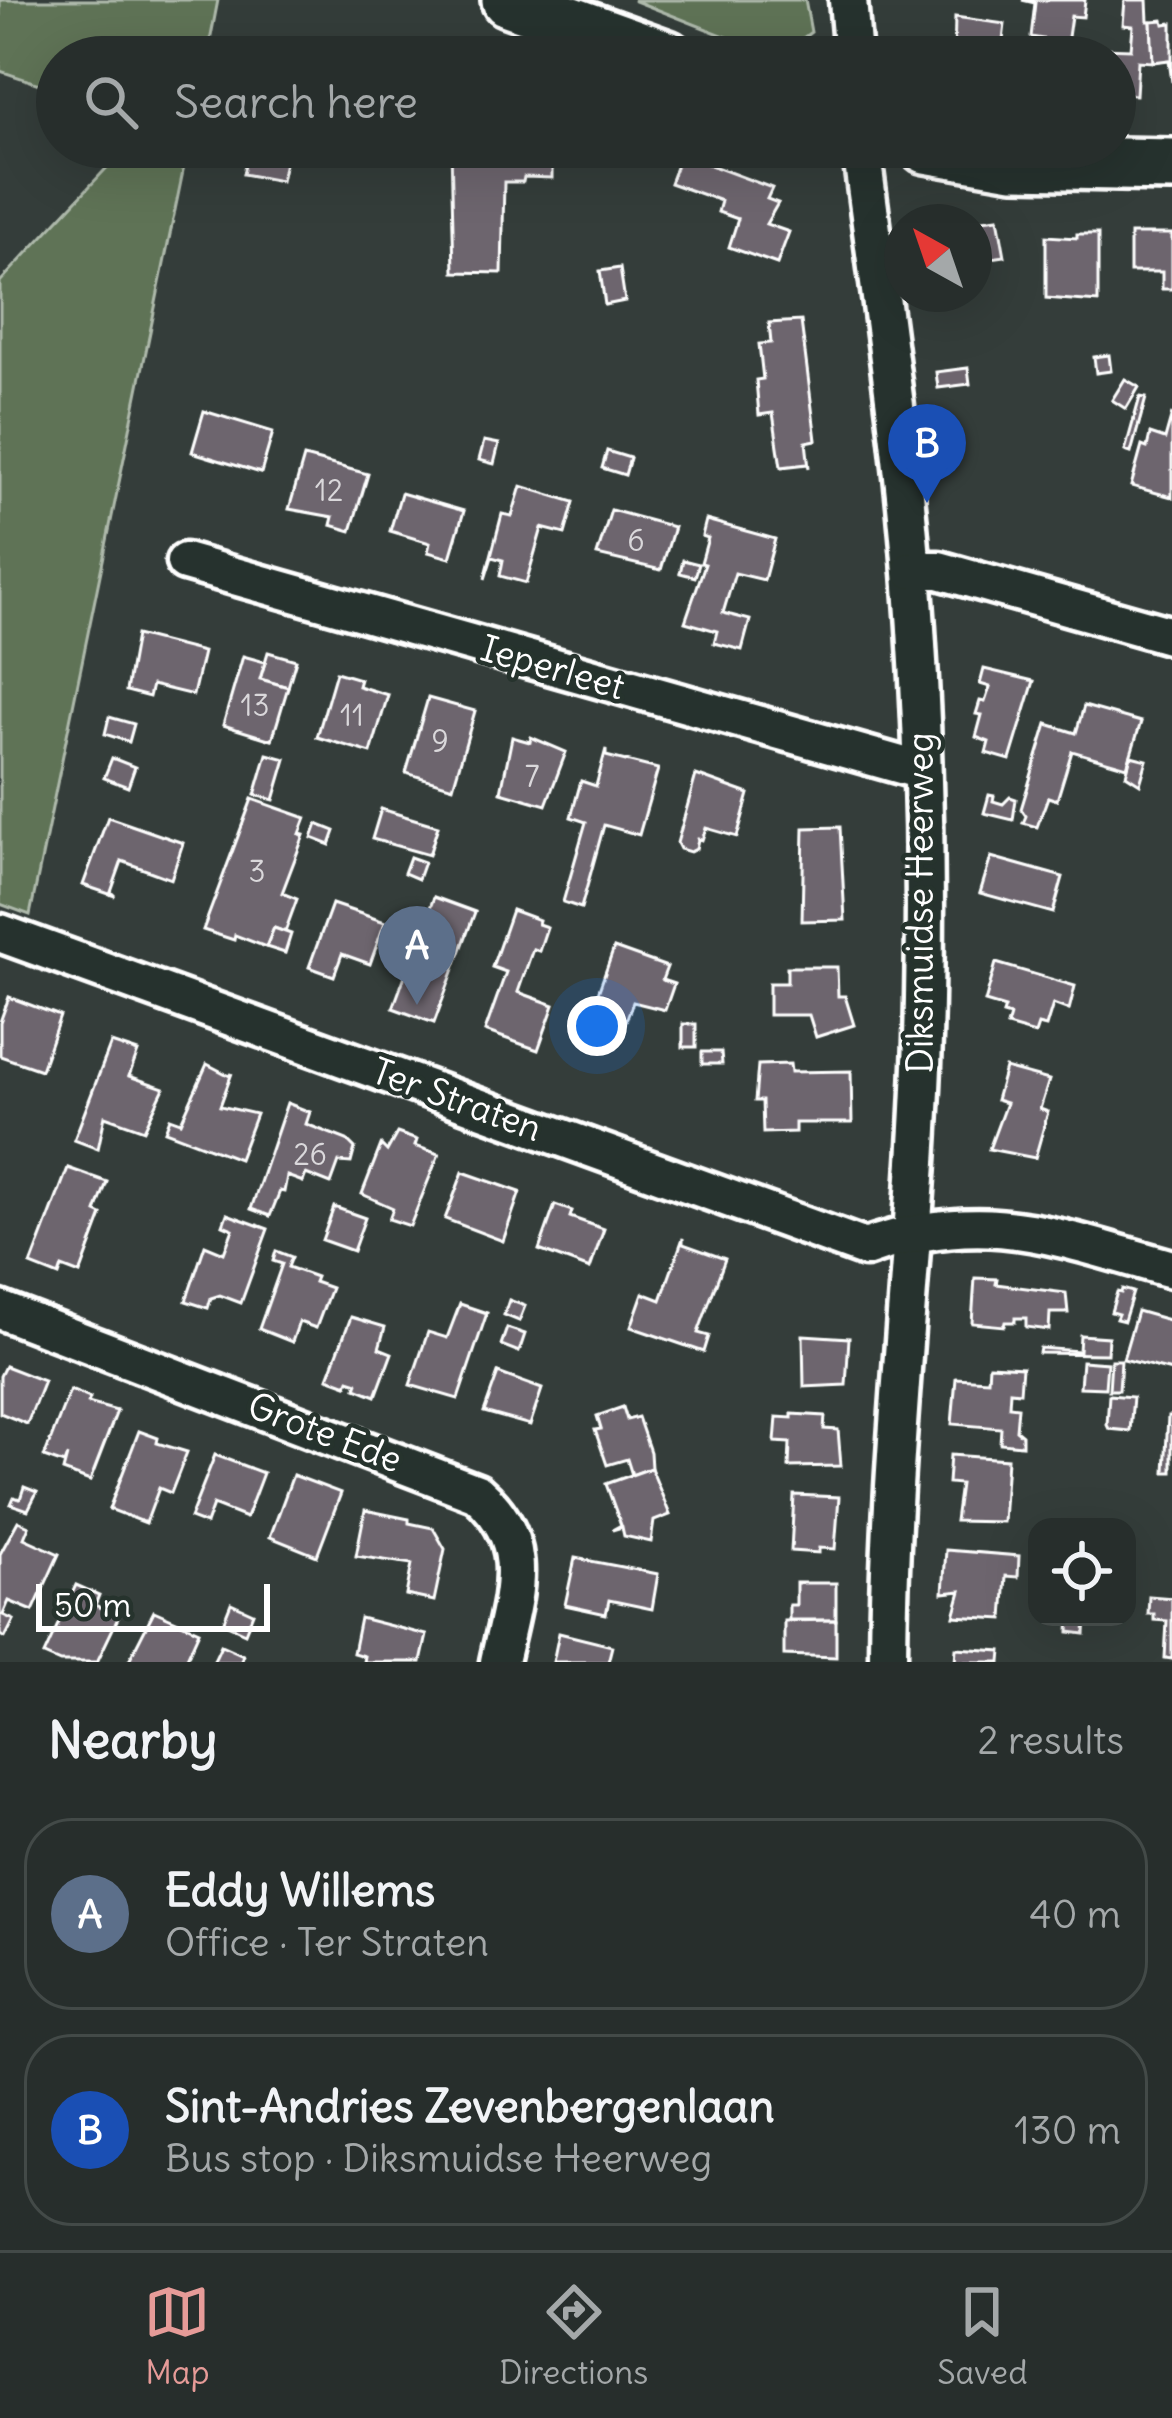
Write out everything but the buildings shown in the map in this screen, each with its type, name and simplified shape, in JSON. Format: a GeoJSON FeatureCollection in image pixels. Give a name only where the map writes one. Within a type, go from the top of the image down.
{"type":"FeatureCollection","features":[{"type":"Feature","properties":{"kind":"street"},"geometry":{"type":"LineString","coordinates":[[508,0],[608,36]]}},
{"type":"Feature","properties":{"kind":"street"},"geometry":{"type":"LineString","coordinates":[[848,0],[851,36]]}},
{"type":"Feature","properties":{"kind":"street"},"geometry":{"type":"LineString","coordinates":[[1136,164],[1172,165]]}},
{"type":"Feature","properties":{"kind":"street","name":"Diksmuidse Heerweg"},"geometry":{"type":"LineString","coordinates":[[864,168],[912,570],[922,771],[925,998],[914,1231],[892,1522],[888,1662]]}},
{"type":"Feature","properties":{"kind":"street","name":"Ieperleet"},"geometry":{"type":"LineString","coordinates":[[185,562],[922,771]]}},
{"type":"Feature","properties":{"kind":"street"},"geometry":{"type":"LineString","coordinates":[[912,570],[939,570],[1172,636]]}},
{"type":"Feature","properties":{"kind":"street","name":"Ter Straten"},"geometry":{"type":"LineString","coordinates":[[0,933],[866,1248],[914,1231],[968,1226],[1037,1231],[1172,1269]]}},
{"type":"Feature","properties":{"kind":"street","name":"Grote Ede"},"geometry":{"type":"LineString","coordinates":[[0,1310],[477,1493],[501,1518],[514,1550],[516,1582],[499,1662]]}},
{"type":"Feature","properties":{"kind":"green space"},"geometry":{"type":"Polygon","coordinates":[[[0,0],[218,0],[211,36],[36,36],[36,83],[0,71],[0,0]]]}},
{"type":"Feature","properties":{"kind":"green space"},"geometry":{"type":"Polygon","coordinates":[[[633,0],[805,0],[811,32],[806,36],[725,36],[633,0]]]}},
{"type":"Feature","properties":{"kind":"green space"},"geometry":{"type":"Polygon","coordinates":[[[107,168],[184,168],[30,915],[0,904],[0,282],[107,168]]]}},
{"type":"Feature","properties":{"kind":"place","name":"Sint-Andries Zevenbergenlaan"},"geometry":{"type":"Point","coordinates":[927,503]}},
{"type":"Feature","properties":{"kind":"place","name":"Eddy Willems"},"geometry":{"type":"Point","coordinates":[417,1005]}}]}
